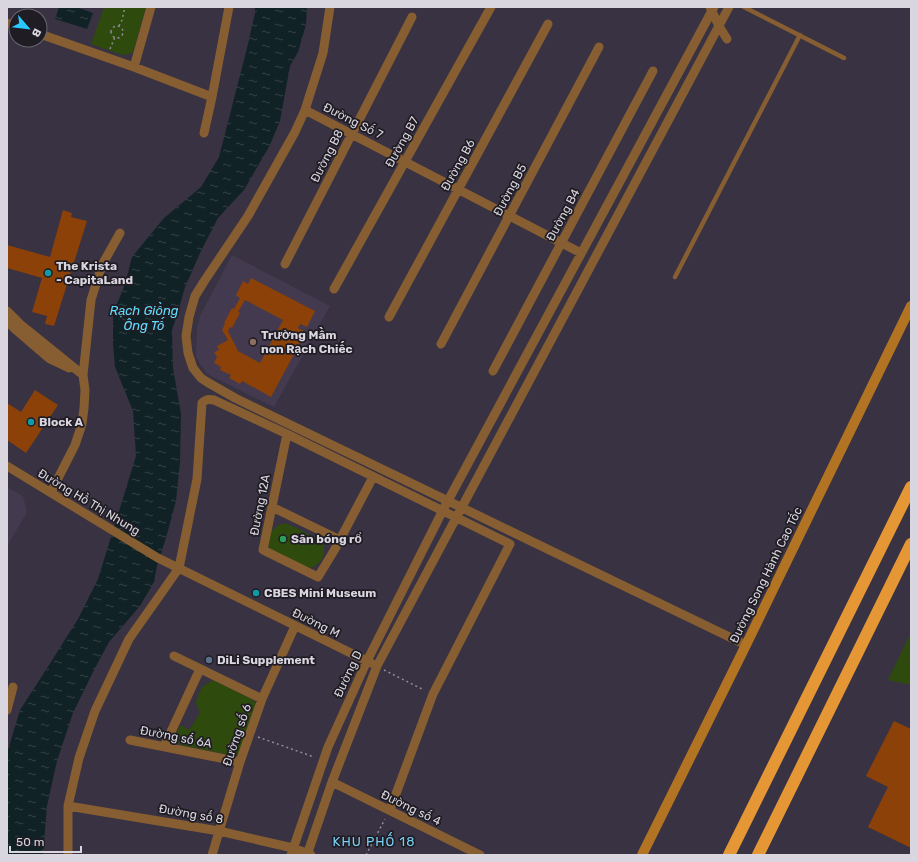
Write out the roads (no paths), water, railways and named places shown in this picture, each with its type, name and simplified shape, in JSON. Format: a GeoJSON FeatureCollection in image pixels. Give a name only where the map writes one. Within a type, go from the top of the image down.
{"type":"FeatureCollection","features":[{"type":"Feature","properties":{"kind":"highway"},"geometry":{"type":"LineString","coordinates":[[729,855],[911,487]]}},
{"type":"Feature","properties":{"kind":"highway"},"geometry":{"type":"LineString","coordinates":[[758,855],[911,544]]}},
{"type":"Feature","properties":{"kind":"main road","name":"Đường Song Hành Cao Tốc"},"geometry":{"type":"LineString","coordinates":[[642,855],[911,306]]}},
{"type":"Feature","properties":{"kind":"street"},"geometry":{"type":"LineString","coordinates":[[134,67],[151,7]]}},
{"type":"Feature","properties":{"kind":"street"},"geometry":{"type":"LineString","coordinates":[[204,133],[230,7]]}},
{"type":"Feature","properties":{"kind":"street"},"geometry":{"type":"LineString","coordinates":[[330,7],[323,53],[305,110],[295,132],[248,216],[195,296],[188,317],[186,336],[188,353],[193,368],[201,378],[235,398],[746,645]]}},
{"type":"Feature","properties":{"kind":"street","name":"Đường B7"},"geometry":{"type":"LineString","coordinates":[[334,289],[491,7]]}},
{"type":"Feature","properties":{"kind":"street","name":"Đường D"},"geometry":{"type":"LineString","coordinates":[[308,854],[332,782],[377,666],[729,7]]}},
{"type":"Feature","properties":{"kind":"street"},"geometry":{"type":"LineString","coordinates":[[712,8],[719,26],[727,39]]}},
{"type":"Feature","properties":{"kind":"street","name":"Đường D"},"geometry":{"type":"LineString","coordinates":[[292,852],[328,747],[367,661],[448,502],[712,8]]}},
{"type":"Feature","properties":{"kind":"street","name":"Đường B8"},"geometry":{"type":"LineString","coordinates":[[285,264],[412,17]]}},
{"type":"Feature","properties":{"kind":"street","name":"Đường B6"},"geometry":{"type":"LineString","coordinates":[[389,317],[548,24]]}},
{"type":"Feature","properties":{"kind":"street"},"geometry":{"type":"LineString","coordinates":[[48,37],[107,57],[212,97]]}},
{"type":"Feature","properties":{"kind":"street","name":"Đường B5"},"geometry":{"type":"LineString","coordinates":[[441,344],[599,47]]}},
{"type":"Feature","properties":{"kind":"street","name":"Đường B4"},"geometry":{"type":"LineString","coordinates":[[493,371],[653,71]]}},
{"type":"Feature","properties":{"kind":"street","name":"Đường Số 7"},"geometry":{"type":"LineString","coordinates":[[305,110],[582,253]]}},
{"type":"Feature","properties":{"kind":"street"},"geometry":{"type":"LineString","coordinates":[[51,492],[75,445],[82,424],[85,390],[83,375],[91,300],[102,265],[120,233]]}},
{"type":"Feature","properties":{"kind":"street"},"geometry":{"type":"LineString","coordinates":[[7,311],[17,327]]}},
{"type":"Feature","properties":{"kind":"street"},"geometry":{"type":"LineString","coordinates":[[7,321],[17,327],[50,359],[83,375]]}},
{"type":"Feature","properties":{"kind":"street"},"geometry":{"type":"LineString","coordinates":[[68,855],[68,806],[79,758],[96,711],[129,638],[179,568],[197,479],[202,403],[205,400],[210,399],[444,510],[510,544],[433,694],[390,810]]}},
{"type":"Feature","properties":{"kind":"street","name":"Đường 12A"},"geometry":{"type":"LineString","coordinates":[[286,434],[263,550],[318,577],[340,540],[373,477]]}},
{"type":"Feature","properties":{"kind":"street","name":"Đường Hồ Thị Nhung"},"geometry":{"type":"LineString","coordinates":[[7,466],[158,558]]}},
{"type":"Feature","properties":{"kind":"street"},"geometry":{"type":"LineString","coordinates":[[272,507],[340,540]]}},
{"type":"Feature","properties":{"kind":"street","name":"Đường M"},"geometry":{"type":"LineString","coordinates":[[158,558],[377,666]]}},
{"type":"Feature","properties":{"kind":"street","name":"Đường số 6"},"geometry":{"type":"LineString","coordinates":[[212,855],[240,762],[262,699],[295,626]]}},
{"type":"Feature","properties":{"kind":"street"},"geometry":{"type":"LineString","coordinates":[[174,656],[262,699]]}},
{"type":"Feature","properties":{"kind":"street"},"geometry":{"type":"LineString","coordinates":[[164,747],[200,669]]}},
{"type":"Feature","properties":{"kind":"street"},"geometry":{"type":"LineString","coordinates":[[7,710],[13,687]]}},
{"type":"Feature","properties":{"kind":"street","name":"Đường số 6A"},"geometry":{"type":"LineString","coordinates":[[130,740],[240,762]]}},
{"type":"Feature","properties":{"kind":"street","name":"Đường số 4"},"geometry":{"type":"LineString","coordinates":[[332,782],[478,855]]}},
{"type":"Feature","properties":{"kind":"street","name":"Đường số 8"},"geometry":{"type":"LineString","coordinates":[[68,806],[219,831],[292,852],[308,854]]}},
{"type":"Feature","properties":{"kind":"lane"},"geometry":{"type":"LineString","coordinates":[[744,7],[844,58]]}},
{"type":"Feature","properties":{"kind":"lane"},"geometry":{"type":"LineString","coordinates":[[674,276],[800,35]]}},
{"type":"Feature","properties":{"kind":"water"},"geometry":{"type":"Polygon","coordinates":[[[59,7],[76,7],[93,13],[87,29],[55,19],[59,7]]]}},
{"type":"Feature","properties":{"kind":"water","name":"Rạch Giồng Ông Tố"},"geometry":{"type":"Polygon","coordinates":[[[255,7],[307,7],[306,25],[298,52],[290,66],[280,121],[270,145],[244,190],[218,218],[185,287],[172,330],[173,368],[181,414],[180,462],[176,501],[157,566],[154,582],[140,606],[109,642],[73,713],[57,761],[47,806],[43,855],[7,855],[7,753],[20,710],[78,619],[98,579],[136,456],[133,411],[115,367],[113,314],[125,284],[132,257],[164,218],[201,187],[219,157],[247,48],[255,7]]]}},
{"type":"Feature","properties":{"kind":"place","name":"The Krista - CapitaLand"},"geometry":{"type":"Point","coordinates":[48,273]}},
{"type":"Feature","properties":{"kind":"place","name":"Trường Mầm non Rạch Chiếc"},"geometry":{"type":"Point","coordinates":[253,342]}},
{"type":"Feature","properties":{"kind":"place","name":"Block A"},"geometry":{"type":"Point","coordinates":[31,422]}},
{"type":"Feature","properties":{"kind":"place","name":"Sân bóng rổ"},"geometry":{"type":"Point","coordinates":[283,539]}},
{"type":"Feature","properties":{"kind":"place","name":"CBES Mini Museum"},"geometry":{"type":"Point","coordinates":[256,593]}},
{"type":"Feature","properties":{"kind":"place","name":"DiLi Supplement"},"geometry":{"type":"Point","coordinates":[209,660]}},
{"type":"Feature","properties":{"kind":"district","name":"KHU PHỐ 18"},"geometry":{"type":"Point","coordinates":[374,841]}}]}
